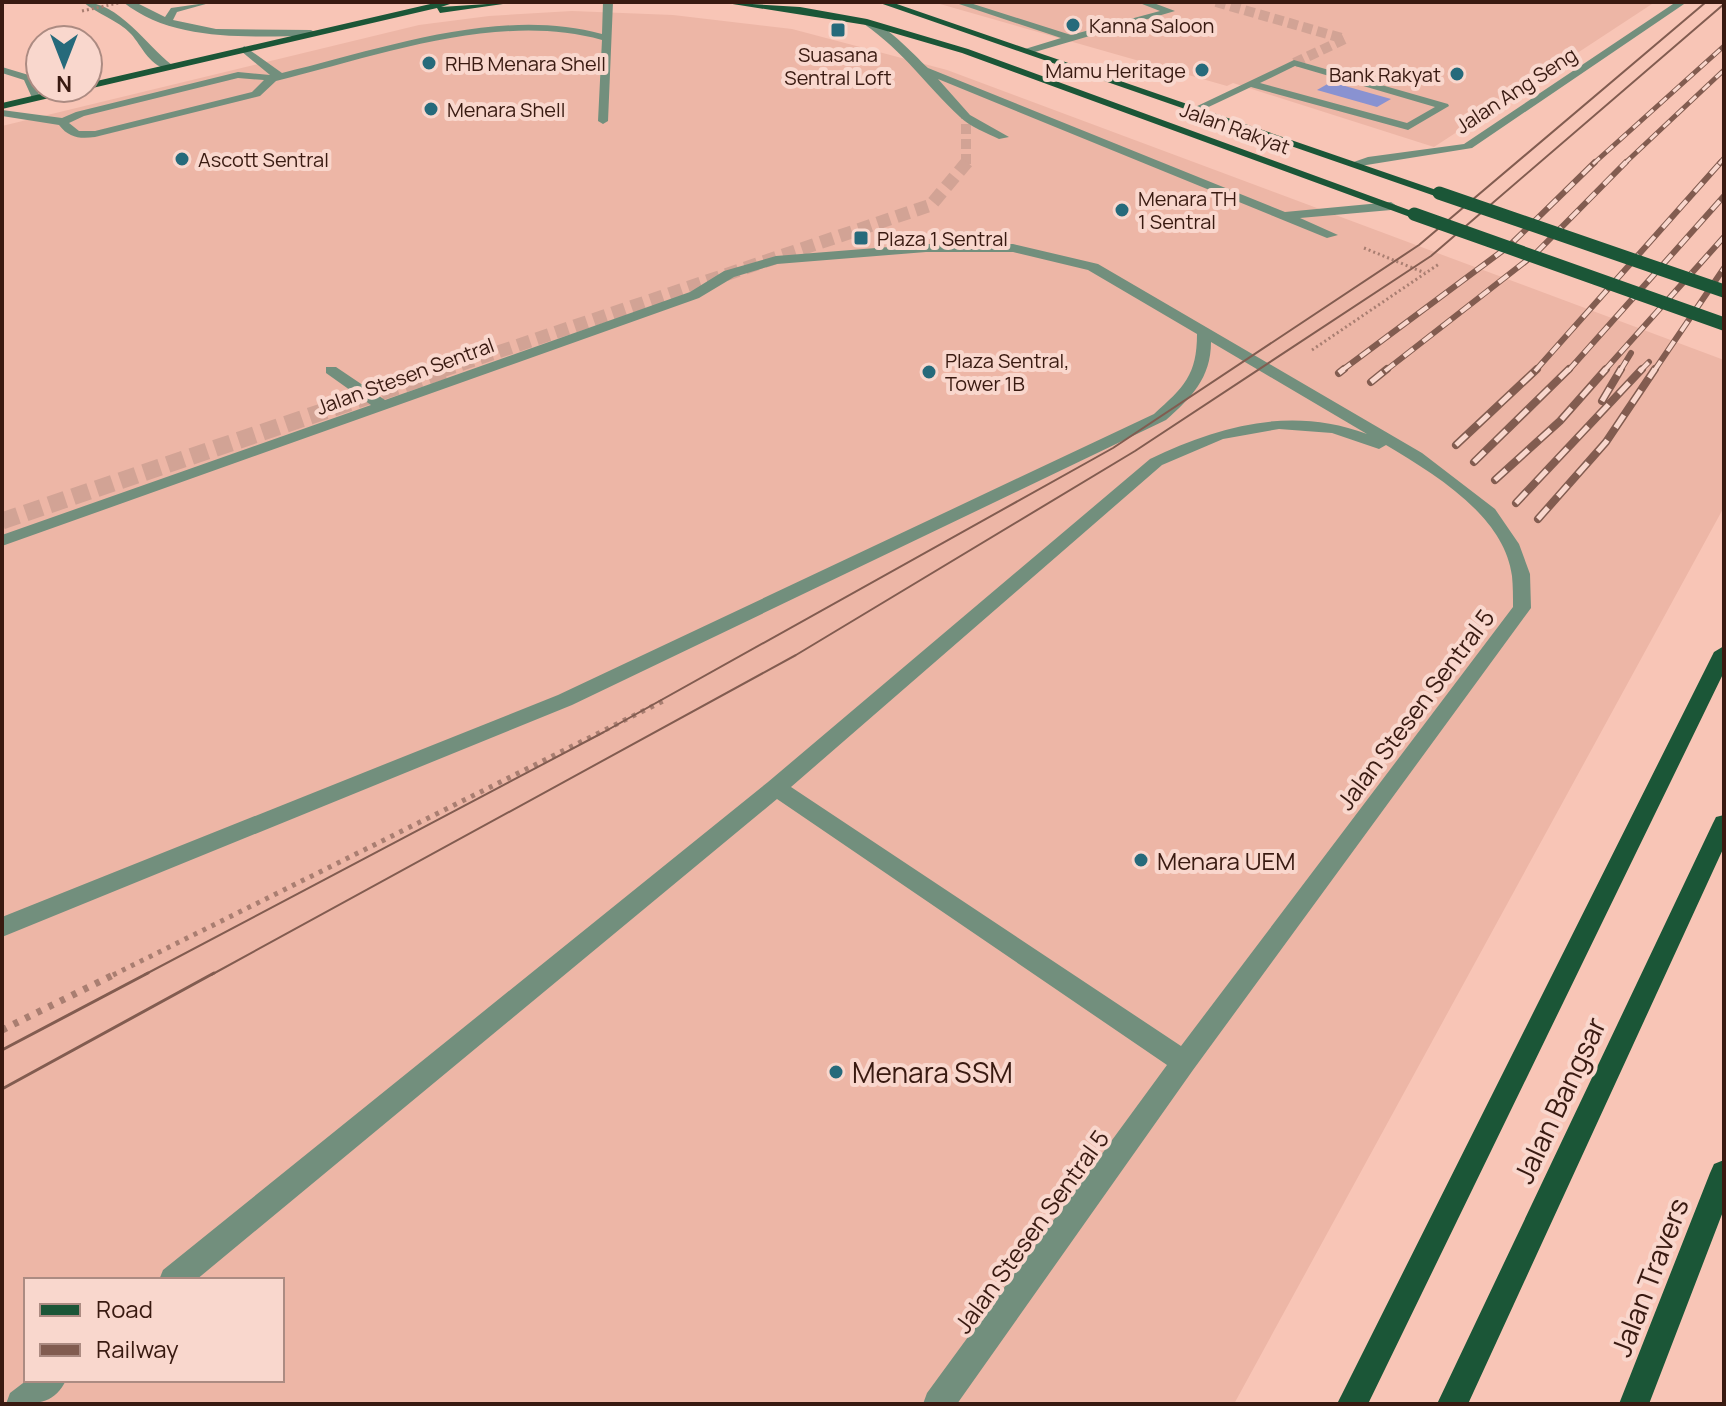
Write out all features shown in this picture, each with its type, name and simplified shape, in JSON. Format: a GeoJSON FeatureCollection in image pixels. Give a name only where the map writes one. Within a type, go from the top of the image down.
{"type":"FeatureCollection","features":[{"type":"Feature","properties":{"kind":"main road"},"geometry":{"type":"LineString","coordinates":[[104,82],[451,2]]}},
{"type":"Feature","properties":{"kind":"main road"},"geometry":{"type":"LineString","coordinates":[[353,23],[512,2]]}},
{"type":"Feature","properties":{"kind":"main road","name":"Jalan Rakyat"},"geometry":{"type":"LineString","coordinates":[[725,2],[800,10],[867,22],[965,51],[1724,324]]}},
{"type":"Feature","properties":{"kind":"main road"},"geometry":{"type":"LineString","coordinates":[[800,10],[831,2]]}},
{"type":"Feature","properties":{"kind":"main road","name":"Jalan Rakyat"},"geometry":{"type":"LineString","coordinates":[[882,2],[1724,291]]}},
{"type":"Feature","properties":{"kind":"main road"},"geometry":{"type":"LineString","coordinates":[[2,106],[24,101]]}},
{"type":"Feature","properties":{"kind":"main road"},"geometry":{"type":"LineString","coordinates":[[1352,1404],[1724,652]]}},
{"type":"Feature","properties":{"kind":"main road","name":"Jalan Bangsar"},"geometry":{"type":"LineString","coordinates":[[1452,1404],[1724,823]]}},
{"type":"Feature","properties":{"kind":"main road","name":"Jalan Travers"},"geometry":{"type":"LineString","coordinates":[[1634,1404],[1724,1173]]}},
{"type":"Feature","properties":{"kind":"street"},"geometry":{"type":"LineString","coordinates":[[126,2],[182,28],[210,33],[311,33]]}},
{"type":"Feature","properties":{"kind":"street"},"geometry":{"type":"LineString","coordinates":[[168,20],[182,4],[208,2]]}},
{"type":"Feature","properties":{"kind":"street"},"geometry":{"type":"LineString","coordinates":[[603,121],[608,2]]}},
{"type":"Feature","properties":{"kind":"street"},"geometry":{"type":"LineString","coordinates":[[958,2],[1071,38]]}},
{"type":"Feature","properties":{"kind":"street"},"geometry":{"type":"LineString","coordinates":[[1028,51],[1170,11],[1142,2]]}},
{"type":"Feature","properties":{"kind":"street","name":"Jalan Ang Seng"},"geometry":{"type":"LineString","coordinates":[[1354,164],[1387,156],[1448,153],[1468,146],[1682,2]]}},
{"type":"Feature","properties":{"kind":"street"},"geometry":{"type":"LineString","coordinates":[[85,6],[134,31],[146,50],[168,67]]}},
{"type":"Feature","properties":{"kind":"street"},"geometry":{"type":"LineString","coordinates":[[867,22],[893,40],[966,117],[1003,137]]}},
{"type":"Feature","properties":{"kind":"street"},"geometry":{"type":"LineString","coordinates":[[2,113],[63,122],[80,114],[238,75],[274,78],[440,38],[510,27],[570,28],[606,38]]}},
{"type":"Feature","properties":{"kind":"street"},"geometry":{"type":"LineString","coordinates":[[63,122],[69,132],[77,136],[95,134],[256,94],[277,74],[244,49]]}},
{"type":"Feature","properties":{"kind":"street"},"geometry":{"type":"LineString","coordinates":[[1196,109],[1294,63],[1444,106],[1408,127],[1252,84]]}},
{"type":"Feature","properties":{"kind":"street"},"geometry":{"type":"LineString","coordinates":[[2,70],[24,77]]}},
{"type":"Feature","properties":{"kind":"street"},"geometry":{"type":"LineString","coordinates":[[924,70],[1332,235]]}},
{"type":"Feature","properties":{"kind":"street"},"geometry":{"type":"LineString","coordinates":[[1285,216],[1391,206]]}},
{"type":"Feature","properties":{"kind":"street","name":"Jalan Stesen Sentral 5"},"geometry":{"type":"LineString","coordinates":[[824,257],[926,248],[1013,248],[1093,267],[1416,456],[1489,513],[1510,544],[1521,574],[1522,608],[1184,1062],[938,1404]]}},
{"type":"Feature","properties":{"kind":"street","name":"Jalan Stesen Sentral"},"geometry":{"type":"LineString","coordinates":[[2,541],[694,295],[824,257]]}},
{"type":"Feature","properties":{"kind":"street"},"geometry":{"type":"LineString","coordinates":[[2,927],[565,700],[1160,417],[1192,388],[1205,361],[1204,332]]}},
{"type":"Feature","properties":{"kind":"street"},"geometry":{"type":"LineString","coordinates":[[331,370],[382,405]]}},
{"type":"Feature","properties":{"kind":"street"},"geometry":{"type":"LineString","coordinates":[[175,1278],[776,788],[1156,462],[1204,438],[1259,425],[1327,427],[1416,456]]}},
{"type":"Feature","properties":{"kind":"street"},"geometry":{"type":"LineString","coordinates":[[776,788],[1184,1062]]}},
{"type":"Feature","properties":{"kind":"street"},"geometry":{"type":"LineString","coordinates":[[21,1404],[48,1382]]}},
{"type":"Feature","properties":{"kind":"path"},"geometry":{"type":"LineString","coordinates":[[85,6],[126,2]]}},
{"type":"Feature","properties":{"kind":"path"},"geometry":{"type":"LineString","coordinates":[[1332,235],[1426,273]]}},
{"type":"Feature","properties":{"kind":"shaded area"},"geometry":{"type":"Polygon","coordinates":[[[933,2],[1655,2],[1434,147],[1233,83],[1227,86],[933,2]]]}},
{"type":"Feature","properties":{"kind":"shaded area"},"geometry":{"type":"Polygon","coordinates":[[[572,11],[673,15],[792,29],[947,70],[1724,360],[1724,507],[1234,1404],[2,1404],[2,126],[104,104],[104,101],[419,25],[489,16],[572,11]]]}},
{"type":"Feature","properties":{"kind":"water"},"geometry":{"type":"Polygon","coordinates":[[[1331,82],[1391,99],[1377,107],[1317,90],[1331,82]]]}},
{"type":"Feature","properties":{"kind":"tunnel"},"geometry":{"type":"LineString","coordinates":[[1216,2],[1345,39],[1294,63]]}},
{"type":"Feature","properties":{"kind":"tunnel"},"geometry":{"type":"LineString","coordinates":[[966,117],[966,163]]}},
{"type":"Feature","properties":{"kind":"tunnel"},"geometry":{"type":"LineString","coordinates":[[442,371],[931,205],[966,163]]}},
{"type":"Feature","properties":{"kind":"tunnel"},"geometry":{"type":"LineString","coordinates":[[2,521],[448,369]]}},
{"type":"Feature","properties":{"kind":"tram line"},"geometry":{"type":"LineString","coordinates":[[144,975],[604,732],[1113,448],[1419,245],[1706,2]]}},
{"type":"Feature","properties":{"kind":"tram line"},"geometry":{"type":"LineString","coordinates":[[211,975],[796,655],[1135,451],[1431,256],[1724,4]]}},
{"type":"Feature","properties":{"kind":"tram line"},"geometry":{"type":"LineString","coordinates":[[2,1050],[148,973]]}},
{"type":"Feature","properties":{"kind":"tram line"},"geometry":{"type":"LineString","coordinates":[[2,1089],[214,973]]}},
{"type":"Feature","properties":{"kind":"railway"},"geometry":{"type":"LineString","coordinates":[[1593,164],[1724,46]]}},
{"type":"Feature","properties":{"kind":"railway"},"geometry":{"type":"LineString","coordinates":[[1624,164],[1724,70]]}},
{"type":"Feature","properties":{"kind":"railway"},"geometry":{"type":"LineString","coordinates":[[1719,164],[1724,158]]}},
{"type":"Feature","properties":{"kind":"railway"},"geometry":{"type":"LineString","coordinates":[[1341,371],[1509,246],[1595,162]]}},
{"type":"Feature","properties":{"kind":"railway"},"geometry":{"type":"LineString","coordinates":[[1536,370],[1721,162]]}},
{"type":"Feature","properties":{"kind":"railway"},"geometry":{"type":"LineString","coordinates":[[1385,371],[1535,254],[1624,164]]}},
{"type":"Feature","properties":{"kind":"railway"},"geometry":{"type":"LineString","coordinates":[[1568,371],[1724,196]]}},
{"type":"Feature","properties":{"kind":"railway"},"geometry":{"type":"LineString","coordinates":[[1604,371],[1724,237]]}},
{"type":"Feature","properties":{"kind":"railway"},"geometry":{"type":"LineString","coordinates":[[1654,371],[1724,268]]}},
{"type":"Feature","properties":{"kind":"railway"},"geometry":{"type":"LineString","coordinates":[[1620,371],[1631,353]]}},
{"type":"Feature","properties":{"kind":"railway"},"geometry":{"type":"LineString","coordinates":[[1642,369],[1649,362]]}},
{"type":"Feature","properties":{"kind":"railway"},"geometry":{"type":"LineString","coordinates":[[1339,373],[1344,369]]}},
{"type":"Feature","properties":{"kind":"railway"},"geometry":{"type":"LineString","coordinates":[[1371,382],[1387,369]]}},
{"type":"Feature","properties":{"kind":"railway"},"geometry":{"type":"LineString","coordinates":[[1474,462],[1569,369]]}},
{"type":"Feature","properties":{"kind":"railway"},"geometry":{"type":"LineString","coordinates":[[1495,480],[1560,421],[1606,369]]}},
{"type":"Feature","properties":{"kind":"railway"},"geometry":{"type":"LineString","coordinates":[[1602,401],[1621,369]]}},
{"type":"Feature","properties":{"kind":"railway"},"geometry":{"type":"LineString","coordinates":[[1516,503],[1642,369]]}},
{"type":"Feature","properties":{"kind":"railway"},"geometry":{"type":"LineString","coordinates":[[1538,519],[1606,442],[1655,369]]}},
{"type":"Feature","properties":{"kind":"railway"},"geometry":{"type":"LineString","coordinates":[[1456,445],[1536,370]]}},
{"type":"Feature","properties":{"kind":"place","name":"Kanna Saloon"},"geometry":{"type":"Point","coordinates":[1073,25]}},
{"type":"Feature","properties":{"kind":"place","name":"Suasana Sentral Loft"},"geometry":{"type":"Point","coordinates":[838,30]}},
{"type":"Feature","properties":{"kind":"place","name":"RHB Menara Shell"},"geometry":{"type":"Point","coordinates":[429,63]}},
{"type":"Feature","properties":{"kind":"place","name":"Mamu Heritage"},"geometry":{"type":"Point","coordinates":[1202,70]}},
{"type":"Feature","properties":{"kind":"place","name":"Bank Rakyat"},"geometry":{"type":"Point","coordinates":[1457,74]}},
{"type":"Feature","properties":{"kind":"place","name":"Menara Shell"},"geometry":{"type":"Point","coordinates":[431,109]}},
{"type":"Feature","properties":{"kind":"place","name":"Ascott Sentral"},"geometry":{"type":"Point","coordinates":[182,159]}},
{"type":"Feature","properties":{"kind":"place","name":"Menara TH 1 Sentral"},"geometry":{"type":"Point","coordinates":[1122,210]}},
{"type":"Feature","properties":{"kind":"place","name":"Plaza 1 Sentral"},"geometry":{"type":"Point","coordinates":[861,238]}},
{"type":"Feature","properties":{"kind":"place","name":"Plaza Sentral, Tower 1B"},"geometry":{"type":"Point","coordinates":[929,372]}},
{"type":"Feature","properties":{"kind":"place","name":"Menara UEM"},"geometry":{"type":"Point","coordinates":[1141,860]}},
{"type":"Feature","properties":{"kind":"place","name":"Menara SSM"},"geometry":{"type":"Point","coordinates":[836,1072]}}]}
